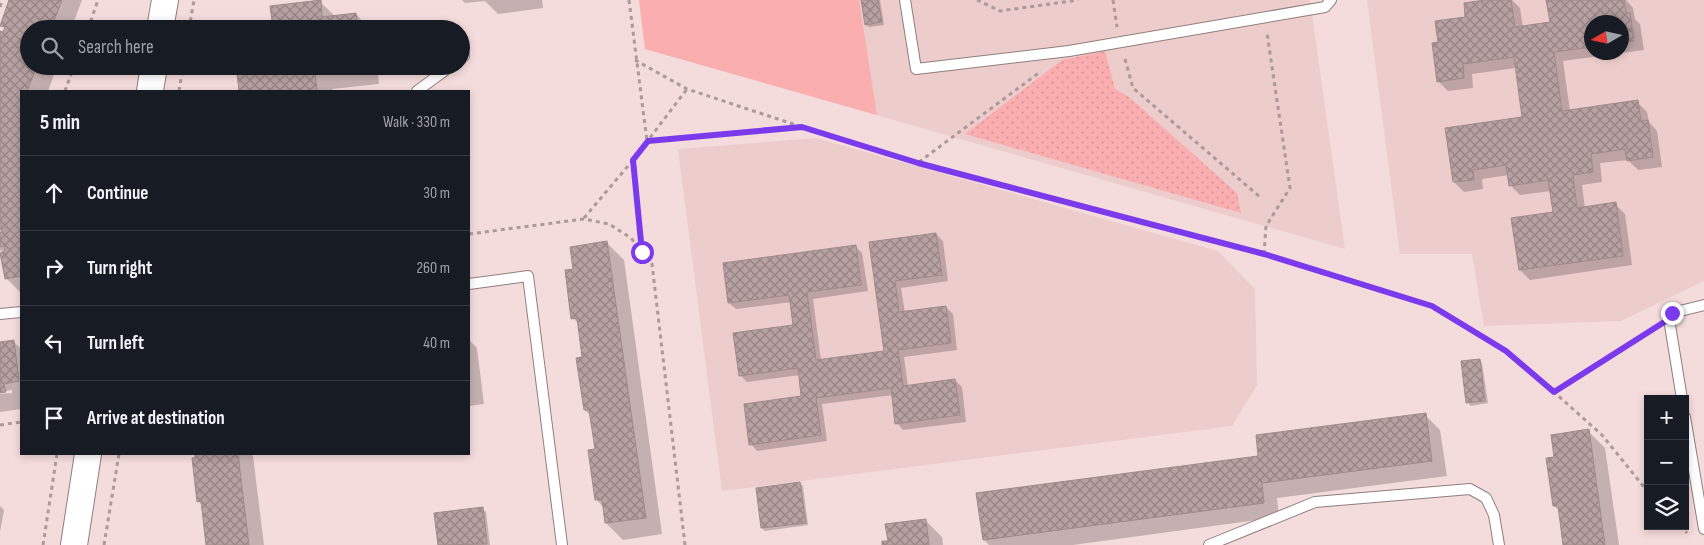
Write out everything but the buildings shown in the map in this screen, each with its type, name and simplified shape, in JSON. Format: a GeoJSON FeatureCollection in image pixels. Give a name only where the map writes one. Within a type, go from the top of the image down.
{"type":"FeatureCollection","features":[{"type":"Feature","properties":{"kind":"main road"},"geometry":{"type":"LineString","coordinates":[[162,20],[165,0]]}},
{"type":"Feature","properties":{"kind":"main road"},"geometry":{"type":"LineString","coordinates":[[150,90],[153,75]]}},
{"type":"Feature","properties":{"kind":"main road"},"geometry":{"type":"LineString","coordinates":[[74,545],[88,455]]}},
{"type":"Feature","properties":{"kind":"lane"},"geometry":{"type":"LineString","coordinates":[[905,0],[916,69],[1069,51],[1325,7],[1331,0]]}},
{"type":"Feature","properties":{"kind":"lane"},"geometry":{"type":"LineString","coordinates":[[418,90],[438,75]]}},
{"type":"Feature","properties":{"kind":"lane"},"geometry":{"type":"LineString","coordinates":[[470,284],[528,276],[562,545]]}},
{"type":"Feature","properties":{"kind":"lane"},"geometry":{"type":"LineString","coordinates":[[1681,395],[1669,319],[1672,313],[1704,305]]}},
{"type":"Feature","properties":{"kind":"lane"},"geometry":{"type":"LineString","coordinates":[[0,314],[20,312]]}},
{"type":"Feature","properties":{"kind":"lane"},"geometry":{"type":"LineString","coordinates":[[1689,440],[1704,529]]}},
{"type":"Feature","properties":{"kind":"lane"},"geometry":{"type":"LineString","coordinates":[[1208,545],[1315,502],[1470,489],[1486,498],[1494,515],[1499,545]]}},
{"type":"Feature","properties":{"kind":"path"},"geometry":{"type":"LineString","coordinates":[[0,7],[2,0]]}},
{"type":"Feature","properties":{"kind":"path"},"geometry":{"type":"LineString","coordinates":[[91,20],[98,0]]}},
{"type":"Feature","properties":{"kind":"path"},"geometry":{"type":"LineString","coordinates":[[191,20],[194,0]]}},
{"type":"Feature","properties":{"kind":"path"},"geometry":{"type":"LineString","coordinates":[[629,0],[635,60],[648,141]]}},
{"type":"Feature","properties":{"kind":"path"},"geometry":{"type":"LineString","coordinates":[[977,0],[1000,11],[1078,0]]}},
{"type":"Feature","properties":{"kind":"path"},"geometry":{"type":"LineString","coordinates":[[1113,0],[1119,42],[1134,88],[1260,197]]}},
{"type":"Feature","properties":{"kind":"path"},"geometry":{"type":"LineString","coordinates":[[1264,16],[1290,188],[1266,226],[1264,254]]}},
{"type":"Feature","properties":{"kind":"path"},"geometry":{"type":"LineString","coordinates":[[918,163],[1069,51]]}},
{"type":"Feature","properties":{"kind":"path"},"geometry":{"type":"LineString","coordinates":[[635,60],[687,90],[918,163],[1264,254],[1432,306],[1506,351],[1602,435],[1644,487]]}},
{"type":"Feature","properties":{"kind":"path"},"geometry":{"type":"LineString","coordinates":[[65,90],[71,75]]}},
{"type":"Feature","properties":{"kind":"path"},"geometry":{"type":"LineString","coordinates":[[179,90],[182,75]]}},
{"type":"Feature","properties":{"kind":"path"},"geometry":{"type":"LineString","coordinates":[[584,219],[687,90]]}},
{"type":"Feature","properties":{"kind":"path"},"geometry":{"type":"LineString","coordinates":[[648,141],[802,127]]}},
{"type":"Feature","properties":{"kind":"path"},"geometry":{"type":"LineString","coordinates":[[633,160],[642,252]]}},
{"type":"Feature","properties":{"kind":"path"},"geometry":{"type":"LineString","coordinates":[[470,234],[584,219],[610,224],[631,238],[652,264],[685,545]]}},
{"type":"Feature","properties":{"kind":"path"},"geometry":{"type":"LineString","coordinates":[[1554,392],[1669,319]]}},
{"type":"Feature","properties":{"kind":"path"},"geometry":{"type":"LineString","coordinates":[[0,425],[20,422]]}},
{"type":"Feature","properties":{"kind":"path"},"geometry":{"type":"LineString","coordinates":[[43,545],[57,455]]}},
{"type":"Feature","properties":{"kind":"path"},"geometry":{"type":"LineString","coordinates":[[104,545],[119,455]]}},
{"type":"Feature","properties":{"kind":"shaded area"},"geometry":{"type":"Polygon","coordinates":[[[639,0],[1310,0],[1345,249],[645,49],[639,0]]]}},
{"type":"Feature","properties":{"kind":"shaded area"},"geometry":{"type":"Polygon","coordinates":[[[639,0],[859,0],[877,115],[645,49],[639,0]]]}},
{"type":"Feature","properties":{"kind":"shaded area"},"geometry":{"type":"Polygon","coordinates":[[[1367,0],[1704,0],[1704,281],[1621,321],[1484,326],[1472,254],[1400,254],[1367,0]]]}},
{"type":"Feature","properties":{"kind":"shaded area"},"geometry":{"type":"Polygon","coordinates":[[[1105,51],[1115,89],[1129,97],[1237,193],[1241,213],[965,134],[1062,60],[1105,51]]]}},
{"type":"Feature","properties":{"kind":"shaded area"},"geometry":{"type":"Polygon","coordinates":[[[816,138],[1218,251],[1255,289],[1257,385],[1232,426],[722,491],[678,149],[816,138]]]}},
{"type":"Feature","properties":{"kind":"route"},"geometry":{"type":"LineString","coordinates":[[642,252],[633,160],[648,141],[802,127],[918,163],[1264,254],[1432,306],[1506,351],[1554,392],[1669,319],[1672,313]]}}]}
